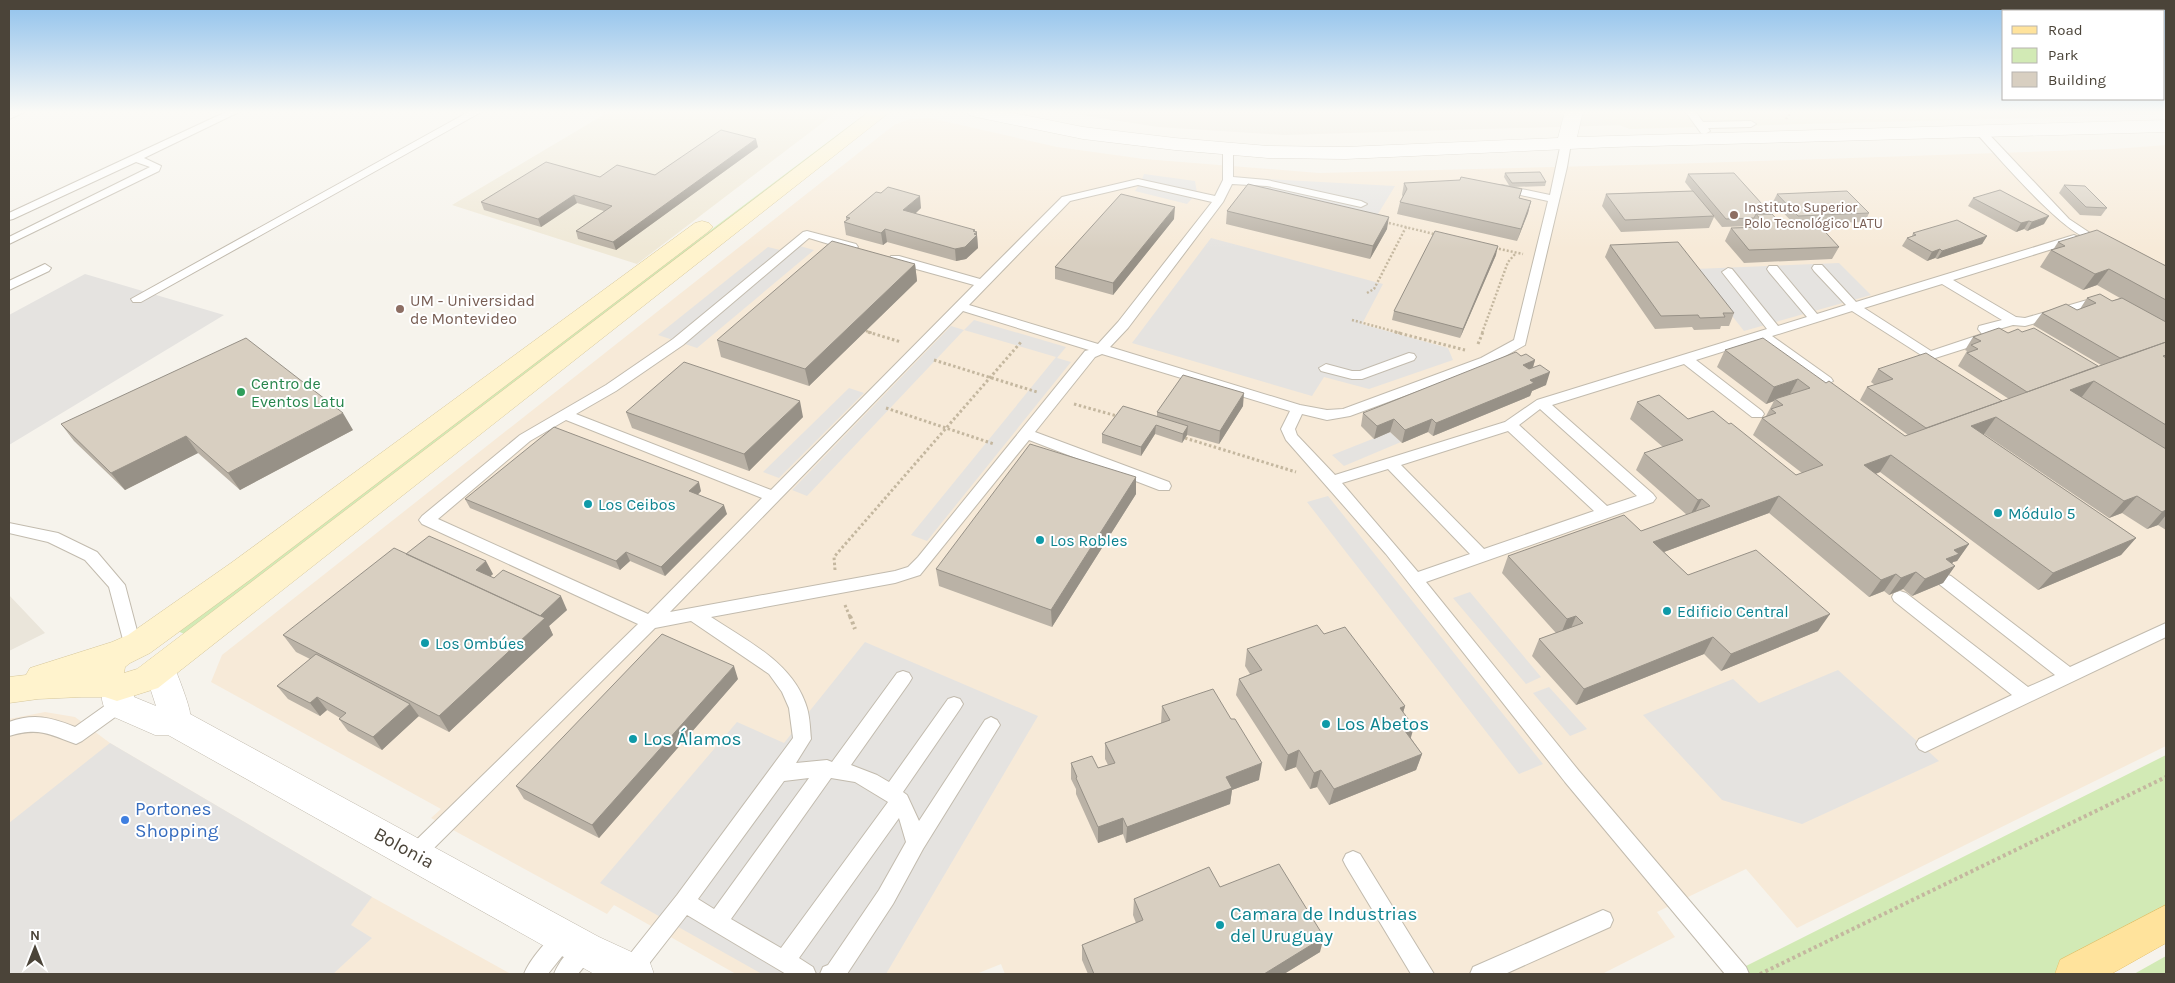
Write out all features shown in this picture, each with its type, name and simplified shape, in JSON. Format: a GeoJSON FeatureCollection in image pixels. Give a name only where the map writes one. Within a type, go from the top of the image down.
{"type":"FeatureCollection","features":[{"type":"Feature","properties":{"kind":"main road"},"geometry":{"type":"LineString","coordinates":[[2074,974],[2166,924]]}},
{"type":"Feature","properties":{"kind":"street"},"geometry":{"type":"LineString","coordinates":[[115,692],[107,670],[110,662],[241,571],[796,157]]}},
{"type":"Feature","properties":{"kind":"street"},"geometry":{"type":"LineString","coordinates":[[9,689],[38,686],[115,692],[147,679],[823,157]]}},
{"type":"Feature","properties":{"kind":"street"},"geometry":{"type":"LineString","coordinates":[[9,689],[61,669],[131,647],[153,642],[164,644],[168,653],[160,669],[168,699],[174,710],[172,721]]}},
{"type":"Feature","properties":{"kind":"street","name":"Bolonia"},"geometry":{"type":"LineString","coordinates":[[115,692],[155,721],[172,721],[415,854],[572,954],[633,973]]}},
{"type":"Feature","properties":{"kind":"lane"},"geometry":{"type":"LineString","coordinates":[[137,299],[395,157]]}},
{"type":"Feature","properties":{"kind":"lane"},"geometry":{"type":"LineString","coordinates":[[862,250],[807,234],[678,342],[611,388],[525,438],[427,520],[650,622],[895,577],[914,571],[1090,354],[1101,349],[1123,325],[1219,200],[1228,180],[1228,157]]}},
{"type":"Feature","properties":{"kind":"lane"},"geometry":{"type":"LineString","coordinates":[[960,306],[1298,409],[1327,415],[1345,413],[1486,362],[1520,342],[1563,157]]}},
{"type":"Feature","properties":{"kind":"lane"},"geometry":{"type":"LineString","coordinates":[[1334,481],[1510,425],[1542,403],[2090,237],[2065,221],[2004,157]]}},
{"type":"Feature","properties":{"kind":"lane"},"geometry":{"type":"LineString","coordinates":[[9,217],[135,158],[156,166],[155,169],[9,241]]}},
{"type":"Feature","properties":{"kind":"lane"},"geometry":{"type":"LineString","coordinates":[[1228,180],[1267,183],[1361,204]]}},
{"type":"Feature","properties":{"kind":"lane"},"geometry":{"type":"LineString","coordinates":[[415,854],[650,622],[1066,199],[1138,182],[1219,200]]}},
{"type":"Feature","properties":{"kind":"lane"},"geometry":{"type":"LineString","coordinates":[[1488,185],[1554,199]]}},
{"type":"Feature","properties":{"kind":"lane"},"geometry":{"type":"LineString","coordinates":[[881,255],[982,284]]}},
{"type":"Feature","properties":{"kind":"lane"},"geometry":{"type":"LineString","coordinates":[[9,286],[45,268]]}},
{"type":"Feature","properties":{"kind":"lane"},"geometry":{"type":"LineString","coordinates":[[1818,268],[1854,307],[1929,356],[1990,336],[1984,329],[2013,321],[2025,322],[2102,300],[2111,301]]}},
{"type":"Feature","properties":{"kind":"lane"},"geometry":{"type":"LineString","coordinates":[[1773,269],[1815,319]]}},
{"type":"Feature","properties":{"kind":"lane"},"geometry":{"type":"LineString","coordinates":[[1728,272],[1775,331]]}},
{"type":"Feature","properties":{"kind":"lane"},"geometry":{"type":"LineString","coordinates":[[1944,280],[2013,321]]}},
{"type":"Feature","properties":{"kind":"lane"},"geometry":{"type":"LineString","coordinates":[[1762,335],[1826,381]]}},
{"type":"Feature","properties":{"kind":"lane"},"geometry":{"type":"LineString","coordinates":[[1326,368],[1352,376],[1362,375],[1409,357]]}},
{"type":"Feature","properties":{"kind":"lane"},"geometry":{"type":"LineString","coordinates":[[1686,359],[1757,414]]}},
{"type":"Feature","properties":{"kind":"lane"},"geometry":{"type":"LineString","coordinates":[[1416,579],[1648,498],[1542,403]]}},
{"type":"Feature","properties":{"kind":"lane"},"geometry":{"type":"LineString","coordinates":[[1298,409],[1288,429],[1291,436],[1334,481],[1416,579],[1575,780],[1738,974]]}},
{"type":"Feature","properties":{"kind":"lane"},"geometry":{"type":"LineString","coordinates":[[565,416],[772,496]]}},
{"type":"Feature","properties":{"kind":"lane"},"geometry":{"type":"LineString","coordinates":[[1510,425],[1605,513]]}},
{"type":"Feature","properties":{"kind":"lane"},"geometry":{"type":"LineString","coordinates":[[1026,434],[1164,486]]}},
{"type":"Feature","properties":{"kind":"lane"},"geometry":{"type":"LineString","coordinates":[[1392,464],[1481,556]]}},
{"type":"Feature","properties":{"kind":"lane"},"geometry":{"type":"LineString","coordinates":[[9,528],[52,537],[91,556],[117,586],[131,647]]}},
{"type":"Feature","properties":{"kind":"lane"},"geometry":{"type":"LineString","coordinates":[[1944,580],[2069,676]]}},
{"type":"Feature","properties":{"kind":"lane"},"geometry":{"type":"LineString","coordinates":[[1900,597],[2027,696]]}},
{"type":"Feature","properties":{"kind":"lane"},"geometry":{"type":"LineString","coordinates":[[633,973],[802,739],[798,708],[789,688],[775,669],[695,615]]}},
{"type":"Feature","properties":{"kind":"lane"},"geometry":{"type":"LineString","coordinates":[[1925,744],[2166,630]]}},
{"type":"Feature","properties":{"kind":"lane"},"geometry":{"type":"LineString","coordinates":[[717,922],[903,678]]}},
{"type":"Feature","properties":{"kind":"lane"},"geometry":{"type":"LineString","coordinates":[[9,729],[25,723],[50,724],[76,736],[115,692]]}},
{"type":"Feature","properties":{"kind":"lane"},"geometry":{"type":"LineString","coordinates":[[784,961],[895,798],[954,704]]}},
{"type":"Feature","properties":{"kind":"lane"},"geometry":{"type":"LineString","coordinates":[[831,974],[835,973],[886,897],[916,843],[991,725]]}},
{"type":"Feature","properties":{"kind":"lane"},"geometry":{"type":"LineString","coordinates":[[778,774],[800,770],[832,769],[870,779],[895,798],[911,824],[916,843]]}},
{"type":"Feature","properties":{"kind":"lane"},"geometry":{"type":"LineString","coordinates":[[1353,860],[1423,974]]}},
{"type":"Feature","properties":{"kind":"lane"},"geometry":{"type":"LineString","coordinates":[[684,902],[805,974]]}},
{"type":"Feature","properties":{"kind":"lane"},"geometry":{"type":"LineString","coordinates":[[1482,974],[1604,920]]}},
{"type":"Feature","properties":{"kind":"lane"},"geometry":{"type":"LineString","coordinates":[[535,974],[572,954]]}},
{"type":"Feature","properties":{"kind":"path"},"geometry":{"type":"LineString","coordinates":[[1361,204],[1373,220],[1443,236]]}},
{"type":"Feature","properties":{"kind":"path"},"geometry":{"type":"LineString","coordinates":[[1367,293],[1374,289],[1406,227]]}},
{"type":"Feature","properties":{"kind":"path"},"geometry":{"type":"LineString","coordinates":[[1488,246],[1541,257]]}},
{"type":"Feature","properties":{"kind":"path"},"geometry":{"type":"LineString","coordinates":[[1475,353],[1508,262],[1516,253]]}},
{"type":"Feature","properties":{"kind":"path"},"geometry":{"type":"LineString","coordinates":[[1352,320],[1475,353],[1486,362]]}},
{"type":"Feature","properties":{"kind":"path"},"geometry":{"type":"LineString","coordinates":[[856,630],[837,588],[834,557],[992,378],[1032,328]]}},
{"type":"Feature","properties":{"kind":"path"},"geometry":{"type":"LineString","coordinates":[[866,331],[919,348],[929,358],[1117,416]]}},
{"type":"Feature","properties":{"kind":"path"},"geometry":{"type":"LineString","coordinates":[[866,401],[1014,450]]}},
{"type":"Feature","properties":{"kind":"path"},"geometry":{"type":"LineString","coordinates":[[1185,438],[1312,477],[1334,481]]}},
{"type":"Feature","properties":{"kind":"path"},"geometry":{"type":"LineString","coordinates":[[1760,974],[2166,777]]}},
{"type":"Feature","properties":{"kind":"shaded area"},"geometry":{"type":"Polygon","coordinates":[[[533,157],[778,157],[637,264],[452,205],[533,157]]]}},
{"type":"Feature","properties":{"kind":"shaded area"},"geometry":{"type":"Polygon","coordinates":[[[854,157],[1129,157],[1319,173],[1881,157],[2166,157],[2166,746],[1797,928],[1746,869],[1657,912],[1675,937],[1602,974],[1005,974],[1001,964],[976,974],[736,974],[614,905],[607,914],[431,818],[441,809],[211,682],[222,655],[854,157]]]}},
{"type":"Feature","properties":{"kind":"shaded area"},"geometry":{"type":"Polygon","coordinates":[[[1144,174],[1195,181],[1197,193],[1187,204],[1135,191],[1144,174]]]}},
{"type":"Feature","properties":{"kind":"shaded area"},"geometry":{"type":"Polygon","coordinates":[[[1266,179],[1395,186],[1375,219],[1258,191],[1266,179]]]}},
{"type":"Feature","properties":{"kind":"shaded area"},"geometry":{"type":"Polygon","coordinates":[[[1211,238],[1383,284],[1362,324],[1448,348],[1453,360],[1369,389],[1324,377],[1312,396],[1132,343],[1211,238]]]}},
{"type":"Feature","properties":{"kind":"shaded area"},"geometry":{"type":"Polygon","coordinates":[[[789,243],[814,250],[697,348],[658,335],[768,247],[780,250],[789,243]]]}},
{"type":"Feature","properties":{"kind":"shaded area"},"geometry":{"type":"Polygon","coordinates":[[[1839,263],[1871,295],[1744,331],[1695,269],[1839,263]]]}},
{"type":"Feature","properties":{"kind":"shaded area"},"geometry":{"type":"Polygon","coordinates":[[[85,274],[224,315],[9,445],[9,315],[85,274]]]}},
{"type":"Feature","properties":{"kind":"shaded area"},"geometry":{"type":"Polygon","coordinates":[[[974,320],[1066,347],[1057,358],[1071,362],[927,541],[911,535],[1056,357],[964,330],[974,320]]]}},
{"type":"Feature","properties":{"kind":"shaded area"},"geometry":{"type":"Polygon","coordinates":[[[951,326],[964,330],[807,496],[792,490],[951,326]]]}},
{"type":"Feature","properties":{"kind":"shaded area"},"geometry":{"type":"Polygon","coordinates":[[[849,388],[864,393],[779,478],[763,472],[849,388]]]}},
{"type":"Feature","properties":{"kind":"shaded area"},"geometry":{"type":"Polygon","coordinates":[[[1390,432],[1401,442],[1344,466],[1332,455],[1390,432]]]}},
{"type":"Feature","properties":{"kind":"shaded area"},"geometry":{"type":"Polygon","coordinates":[[[1328,496],[1543,764],[1519,774],[1307,502],[1328,496]]]}},
{"type":"Feature","properties":{"kind":"shaded area"},"geometry":{"type":"Polygon","coordinates":[[[1470,592],[1541,677],[1526,684],[1453,598],[1470,592]]]}},
{"type":"Feature","properties":{"kind":"shaded area"},"geometry":{"type":"Polygon","coordinates":[[[9,595],[45,633],[9,651],[9,595]]]}},
{"type":"Feature","properties":{"kind":"shaded area"},"geometry":{"type":"Polygon","coordinates":[[[865,642],[1038,716],[886,974],[762,974],[600,883],[737,722],[784,743],[865,642]]]}},
{"type":"Feature","properties":{"kind":"shaded area"},"geometry":{"type":"Polygon","coordinates":[[[1838,670],[1939,761],[1802,824],[1722,800],[1643,715],[1733,679],[1759,703],[1838,670]]]}},
{"type":"Feature","properties":{"kind":"shaded area"},"geometry":{"type":"Polygon","coordinates":[[[1549,687],[1587,729],[1570,736],[1533,693],[1549,687]]]}},
{"type":"Feature","properties":{"kind":"shaded area","name":"Portones Shopping"},"geometry":{"type":"Polygon","coordinates":[[[45,712],[75,717],[110,743],[372,897],[511,974],[9,974],[9,719],[45,712]]]}},
{"type":"Feature","properties":{"kind":"shaded area","name":"Portones Shopping"},"geometry":{"type":"Polygon","coordinates":[[[110,743],[372,897],[351,925],[372,938],[333,974],[9,974],[9,823],[110,743]]]}},
{"type":"Feature","properties":{"kind":"green space"},"geometry":{"type":"Polygon","coordinates":[[[808,157],[814,157],[218,609],[184,634],[178,631],[808,157]]]}},
{"type":"Feature","properties":{"kind":"green space"},"geometry":{"type":"Polygon","coordinates":[[[2166,755],[2166,916],[2059,974],[1730,974],[2166,755]]]}},
{"type":"Feature","properties":{"kind":"green space"},"geometry":{"type":"Polygon","coordinates":[[[2166,956],[2166,974],[2134,974],[2166,956]]]}},
{"type":"Feature","properties":{"kind":"building"},"geometry":{"type":"Polygon","coordinates":[[[682,157],[731,157],[613,242],[576,231],[612,206],[574,195],[538,219],[481,202],[546,162],[600,177],[617,165],[655,175],[682,157]]]}},
{"type":"Feature","properties":{"kind":"building"},"geometry":{"type":"Polygon","coordinates":[[[1540,172],[1546,182],[1512,183],[1505,173],[1540,172]]]}},
{"type":"Feature","properties":{"kind":"building"},"geometry":{"type":"Polygon","coordinates":[[[1734,173],[1771,214],[1756,214],[1754,218],[1726,219],[1688,174],[1734,173]]]}},
{"type":"Feature","properties":{"kind":"building"},"geometry":{"type":"Polygon","coordinates":[[[1461,177],[1522,189],[1519,198],[1531,201],[1521,229],[1400,202],[1407,189],[1404,183],[1460,180],[1461,177]]]}},
{"type":"Feature","properties":{"kind":"building"},"geometry":{"type":"Polygon","coordinates":[[[1248,184],[1389,217],[1373,246],[1227,211],[1248,184]]]}},
{"type":"Feature","properties":{"kind":"building"},"geometry":{"type":"Polygon","coordinates":[[[2064,185],[2085,186],[2107,208],[2086,207],[2064,185]]]}},
{"type":"Feature","properties":{"kind":"building"},"geometry":{"type":"Polygon","coordinates":[[[888,187],[920,196],[903,210],[975,230],[973,231],[977,232],[974,234],[977,235],[965,247],[955,249],[885,229],[881,233],[844,222],[850,218],[846,217],[876,192],[881,193],[888,187]]]}},
{"type":"Feature","properties":{"kind":"building"},"geometry":{"type":"Polygon","coordinates":[[[2000,190],[2049,216],[2032,222],[2021,223],[1973,198],[2000,190]]]}},
{"type":"Feature","properties":{"kind":"building"},"geometry":{"type":"Polygon","coordinates":[[[1693,191],[1714,216],[1625,220],[1606,194],[1693,191]]]}},
{"type":"Feature","properties":{"kind":"building"},"geometry":{"type":"Polygon","coordinates":[[[1847,191],[1869,213],[1798,216],[1777,194],[1847,191]]]}},
{"type":"Feature","properties":{"kind":"building"},"geometry":{"type":"Polygon","coordinates":[[[1121,194],[1175,207],[1113,283],[1055,267],[1121,194]]]}},
{"type":"Feature","properties":{"kind":"building"},"geometry":{"type":"Polygon","coordinates":[[[1756,214],[1772,214],[1783,226],[1818,224],[1839,247],[1749,250],[1731,228],[1767,227],[1756,214]]]}},
{"type":"Feature","properties":{"kind":"building"},"geometry":{"type":"Polygon","coordinates":[[[1957,220],[1987,236],[1942,251],[1940,249],[1932,252],[1907,238],[1916,235],[1913,233],[1957,220]]]}},
{"type":"Feature","properties":{"kind":"building"},"geometry":{"type":"Polygon","coordinates":[[[2097,230],[2166,266],[2166,300],[2109,269],[2095,274],[2051,250],[2065,246],[2058,242],[2097,230]]]}},
{"type":"Feature","properties":{"kind":"building"},"geometry":{"type":"Polygon","coordinates":[[[1435,231],[1498,246],[1463,329],[1394,311],[1435,231]]]}},
{"type":"Feature","properties":{"kind":"building"},"geometry":{"type":"Polygon","coordinates":[[[832,241],[915,264],[805,369],[717,340],[832,241]]]}},
{"type":"Feature","properties":{"kind":"building"},"geometry":{"type":"Polygon","coordinates":[[[1678,242],[1734,313],[1723,313],[1725,317],[1700,318],[1698,315],[1661,316],[1610,245],[1678,242]]]}},
{"type":"Feature","properties":{"kind":"building"},"geometry":{"type":"Polygon","coordinates":[[[2100,294],[2112,301],[2122,298],[2166,322],[2166,342],[2120,358],[2042,313],[2066,304],[2077,310],[2096,303],[2087,298],[2100,294]]]}},
{"type":"Feature","properties":{"kind":"building"},"geometry":{"type":"Polygon","coordinates":[[[1999,328],[2008,333],[2018,329],[2022,332],[2034,328],[2098,366],[2027,392],[1967,353],[1978,349],[1971,345],[1981,341],[1973,337],[1999,328]]]}},
{"type":"Feature","properties":{"kind":"building","name":"Centro de Eventos Latu"},"geometry":{"type":"Polygon","coordinates":[[[246,338],[343,413],[228,473],[186,436],[111,473],[61,424],[246,338]]]}},
{"type":"Feature","properties":{"kind":"building"},"geometry":{"type":"Polygon","coordinates":[[[1763,338],[1826,383],[1829,381],[1905,436],[2166,342],[2166,355],[2163,356],[2166,358],[2166,425],[2094,381],[2070,390],[2166,449],[2166,510],[2162,512],[2137,496],[2124,501],[1996,417],[1971,426],[2136,538],[2053,573],[1891,455],[1864,465],[1969,544],[1954,550],[1959,554],[1946,559],[1955,566],[1925,579],[1916,572],[1901,578],[1896,574],[1881,580],[1779,496],[1653,542],[1688,575],[1756,550],[1830,614],[1731,654],[1713,637],[1584,689],[1539,639],[1583,623],[1576,616],[1567,619],[1508,556],[1624,515],[1641,531],[1710,506],[1702,499],[1698,500],[1644,453],[1683,440],[1637,402],[1659,395],[1688,419],[1713,411],[1796,475],[1823,465],[1762,418],[1776,413],[1771,409],[1783,405],[1775,399],[1810,388],[1798,379],[1774,387],[1725,350],[1763,338]]]}},
{"type":"Feature","properties":{"kind":"building"},"geometry":{"type":"Polygon","coordinates":[[[1516,352],[1521,356],[1526,354],[1535,360],[1523,365],[1529,369],[1540,365],[1550,372],[1530,380],[1534,383],[1436,423],[1432,419],[1405,430],[1394,419],[1377,426],[1363,413],[1516,352]]]}},
{"type":"Feature","properties":{"kind":"building"},"geometry":{"type":"Polygon","coordinates":[[[1926,353],[2002,401],[1926,428],[1867,387],[1893,379],[1878,369],[1926,353]]]}},
{"type":"Feature","properties":{"kind":"building"},"geometry":{"type":"Polygon","coordinates":[[[684,362],[800,401],[744,454],[626,412],[684,362]]]}},
{"type":"Feature","properties":{"kind":"building"},"geometry":{"type":"Polygon","coordinates":[[[1183,375],[1244,393],[1220,431],[1157,412],[1183,375]]]}},
{"type":"Feature","properties":{"kind":"building"},"geometry":{"type":"Polygon","coordinates":[[[1123,406],[1188,426],[1183,434],[1156,425],[1141,447],[1102,434],[1123,406]]]}},
{"type":"Feature","properties":{"kind":"building","name":"Los Ceibos"},"geometry":{"type":"Polygon","coordinates":[[[554,427],[699,482],[689,491],[724,505],[661,567],[626,552],[616,561],[465,499],[554,427]]]}},
{"type":"Feature","properties":{"kind":"building","name":"Los Robles"},"geometry":{"type":"Polygon","coordinates":[[[1030,444],[1136,477],[1051,610],[936,569],[1030,444]]]}},
{"type":"Feature","properties":{"kind":"building"},"geometry":{"type":"Polygon","coordinates":[[[429,536],[486,561],[476,570],[494,578],[503,570],[561,596],[540,616],[406,554],[429,536]]]}},
{"type":"Feature","properties":{"kind":"building","name":"Los Ombúes"},"geometry":{"type":"Polygon","coordinates":[[[394,548],[545,618],[439,716],[283,635],[394,548]]]}},
{"type":"Feature","properties":{"kind":"building","name":"Los Abetos"},"geometry":{"type":"Polygon","coordinates":[[[1317,625],[1324,634],[1345,627],[1405,706],[1400,708],[1414,727],[1405,731],[1422,754],[1334,789],[1321,770],[1314,773],[1299,750],[1288,755],[1239,679],[1262,670],[1247,649],[1317,625]]]}},
{"type":"Feature","properties":{"kind":"building","name":"Los Álamos"},"geometry":{"type":"Polygon","coordinates":[[[662,634],[734,666],[592,825],[516,786],[662,634]]]}},
{"type":"Feature","properties":{"kind":"building"},"geometry":{"type":"Polygon","coordinates":[[[316,654],[410,704],[373,737],[339,719],[346,713],[317,697],[310,703],[277,686],[316,654]]]}},
{"type":"Feature","properties":{"kind":"building"},"geometry":{"type":"Polygon","coordinates":[[[1213,689],[1231,719],[1235,719],[1262,763],[1226,777],[1232,788],[1127,827],[1123,818],[1098,827],[1071,763],[1092,756],[1098,768],[1115,763],[1105,743],[1170,720],[1162,706],[1213,689]]]}},
{"type":"Feature","properties":{"kind":"building","name":"Camara de Industrias del Uruguay"},"geometry":{"type":"Polygon","coordinates":[[[1279,864],[1324,937],[1264,974],[1094,974],[1082,945],[1143,920],[1134,899],[1209,867],[1220,887],[1279,864]]]}},
{"type":"Feature","properties":{"kind":"place","name":"Instituto Superior Polo Tecnológico LATU"},"geometry":{"type":"Point","coordinates":[1734,215]}},
{"type":"Feature","properties":{"kind":"place","name":"UM - Universidad de Montevideo"},"geometry":{"type":"Point","coordinates":[400,309]}},
{"type":"Feature","properties":{"kind":"place","name":"Centro de Eventos Latu"},"geometry":{"type":"Point","coordinates":[241,392]}},
{"type":"Feature","properties":{"kind":"place","name":"Los Ceibos"},"geometry":{"type":"Point","coordinates":[588,504]}},
{"type":"Feature","properties":{"kind":"place","name":"Módulo 5"},"geometry":{"type":"Point","coordinates":[1998,513]}},
{"type":"Feature","properties":{"kind":"place","name":"Los Robles"},"geometry":{"type":"Point","coordinates":[1040,540]}},
{"type":"Feature","properties":{"kind":"place","name":"Edificio Central"},"geometry":{"type":"Point","coordinates":[1667,611]}},
{"type":"Feature","properties":{"kind":"place","name":"Los Ombúes"},"geometry":{"type":"Point","coordinates":[425,643]}},
{"type":"Feature","properties":{"kind":"place","name":"Los Abetos"},"geometry":{"type":"Point","coordinates":[1326,724]}},
{"type":"Feature","properties":{"kind":"place","name":"Los Álamos"},"geometry":{"type":"Point","coordinates":[633,739]}},
{"type":"Feature","properties":{"kind":"place","name":"Portones Shopping"},"geometry":{"type":"Point","coordinates":[125,820]}},
{"type":"Feature","properties":{"kind":"place","name":"Camara de Industrias del Uruguay"},"geometry":{"type":"Point","coordinates":[1220,925]}}]}
